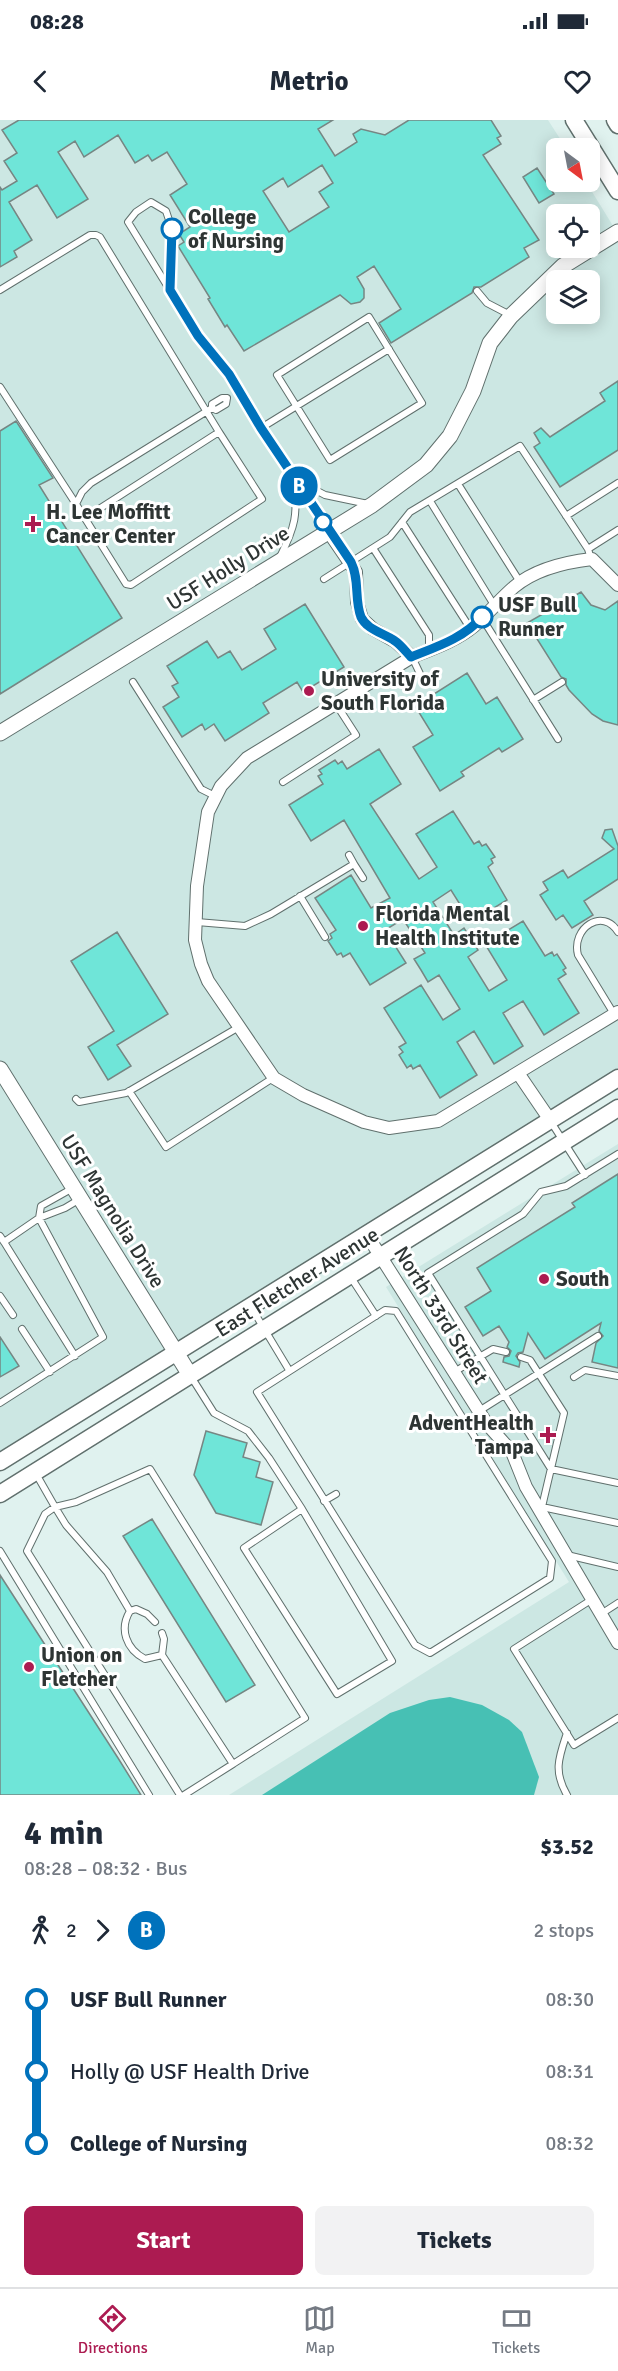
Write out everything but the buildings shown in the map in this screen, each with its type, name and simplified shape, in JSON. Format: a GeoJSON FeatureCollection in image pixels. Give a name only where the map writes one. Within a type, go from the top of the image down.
{"type":"FeatureCollection","features":[{"type":"Feature","properties":{"kind":"main road"},"geometry":{"type":"LineString","coordinates":[[574,120],[618,191]]}},
{"type":"Feature","properties":{"kind":"main road"},"geometry":{"type":"LineString","coordinates":[[615,120],[618,125]]}},
{"type":"Feature","properties":{"kind":"main road","name":"East Fletcher Avenue"},"geometry":{"type":"LineString","coordinates":[[0,1462],[618,1078]]}},
{"type":"Feature","properties":{"kind":"main road","name":"East Fletcher Avenue"},"geometry":{"type":"LineString","coordinates":[[0,1494],[618,1108]]}},
{"type":"Feature","properties":{"kind":"street","name":"USF Holly Drive"},"geometry":{"type":"LineString","coordinates":[[0,733],[372,505],[426,465],[450,436],[472,391],[490,343],[511,316],[563,266],[618,232]]}},
{"type":"Feature","properties":{"kind":"street"},"geometry":{"type":"LineString","coordinates":[[328,531],[356,572],[357,602],[362,619],[373,629],[396,642],[411,657]]}},
{"type":"Feature","properties":{"kind":"street"},"geometry":{"type":"LineString","coordinates":[[616,1013],[438,1121],[389,1128],[364,1122],[303,1095],[274,1078],[208,981],[195,940],[196,886],[208,812],[221,786],[247,758],[411,657],[470,628],[520,582],[590,554],[618,585]]}},
{"type":"Feature","properties":{"kind":"street","name":"USF Magnolia Drive"},"geometry":{"type":"LineString","coordinates":[[0,1069],[190,1375]]}},
{"type":"Feature","properties":{"kind":"street"},"geometry":{"type":"LineString","coordinates":[[518,1073],[550,1120]]}},
{"type":"Feature","properties":{"kind":"street","name":"North 33rd Street"},"geometry":{"type":"LineString","coordinates":[[367,1235],[479,1411],[512,1452],[526,1486],[542,1509],[586,1586],[591,1600],[618,1643]]}},
{"type":"Feature","properties":{"kind":"lane"},"geometry":{"type":"LineString","coordinates":[[170,290],[172,229],[166,211],[151,202],[136,212],[128,222],[198,336],[229,374],[328,531]]}},
{"type":"Feature","properties":{"kind":"lane"},"geometry":{"type":"LineString","coordinates":[[0,290],[90,235],[100,237],[262,499],[131,585],[126,584],[0,387]]}},
{"type":"Feature","properties":{"kind":"lane"},"geometry":{"type":"LineString","coordinates":[[477,291],[487,303],[511,316]]}},
{"type":"Feature","properties":{"kind":"lane"},"geometry":{"type":"LineString","coordinates":[[369,317],[389,350],[422,403],[330,460],[277,375],[369,317]]}},
{"type":"Feature","properties":{"kind":"lane"},"geometry":{"type":"LineString","coordinates":[[261,428],[389,350]]}},
{"type":"Feature","properties":{"kind":"lane"},"geometry":{"type":"LineString","coordinates":[[76,504],[82,492],[91,483],[209,410],[216,410],[226,404],[227,398],[239,390]]}},
{"type":"Feature","properties":{"kind":"lane"},"geometry":{"type":"LineString","coordinates":[[85,518],[219,432]]}},
{"type":"Feature","properties":{"kind":"lane"},"geometry":{"type":"LineString","coordinates":[[324,579],[390,537],[410,512],[520,446],[590,554],[618,530]]}},
{"type":"Feature","properties":{"kind":"lane"},"geometry":{"type":"LineString","coordinates":[[295,480],[325,495],[372,505]]}},
{"type":"Feature","properties":{"kind":"lane"},"geometry":{"type":"LineString","coordinates":[[277,563],[295,524],[295,480]]}},
{"type":"Feature","properties":{"kind":"lane"},"geometry":{"type":"LineString","coordinates":[[566,516],[618,483]]}},
{"type":"Feature","properties":{"kind":"lane"},"geometry":{"type":"LineString","coordinates":[[458,484],[520,582]]}},
{"type":"Feature","properties":{"kind":"lane"},"geometry":{"type":"LineString","coordinates":[[430,501],[494,605]]}},
{"type":"Feature","properties":{"kind":"lane"},"geometry":{"type":"LineString","coordinates":[[402,522],[470,628]]}},
{"type":"Feature","properties":{"kind":"lane"},"geometry":{"type":"LineString","coordinates":[[372,548],[429,635],[429,650]]}},
{"type":"Feature","properties":{"kind":"lane"},"geometry":{"type":"LineString","coordinates":[[482,617],[558,739]]}},
{"type":"Feature","properties":{"kind":"lane"},"geometry":{"type":"LineString","coordinates":[[411,657],[422,678]]}},
{"type":"Feature","properties":{"kind":"lane"},"geometry":{"type":"LineString","coordinates":[[133,682],[201,789],[216,796]]}},
{"type":"Feature","properties":{"kind":"lane"},"geometry":{"type":"LineString","coordinates":[[533,699],[562,682]]}},
{"type":"Feature","properties":{"kind":"lane"},"geometry":{"type":"LineString","coordinates":[[283,782],[356,735],[336,704]]}},
{"type":"Feature","properties":{"kind":"lane"},"geometry":{"type":"LineString","coordinates":[[348,855],[363,878]]}},
{"type":"Feature","properties":{"kind":"lane"},"geometry":{"type":"LineString","coordinates":[[197,922],[245,927],[354,864]]}},
{"type":"Feature","properties":{"kind":"lane"},"geometry":{"type":"LineString","coordinates":[[300,896],[325,937]]}},
{"type":"Feature","properties":{"kind":"lane"},"geometry":{"type":"LineString","coordinates":[[616,1013],[578,955],[575,946],[583,928],[593,922],[604,922],[615,927],[618,932]]}},
{"type":"Feature","properties":{"kind":"lane"},"geometry":{"type":"LineString","coordinates":[[76,1099],[79,1102],[129,1091],[239,1027]]}},
{"type":"Feature","properties":{"kind":"lane"},"geometry":{"type":"LineString","coordinates":[[129,1091],[166,1147],[274,1078]]}},
{"type":"Feature","properties":{"kind":"lane"},"geometry":{"type":"LineString","coordinates":[[550,1120],[585,1174]]}},
{"type":"Feature","properties":{"kind":"lane"},"geometry":{"type":"LineString","coordinates":[[618,1154],[566,1186],[541,1192],[524,1214],[428,1274],[551,1469],[618,1483]]}},
{"type":"Feature","properties":{"kind":"lane"},"geometry":{"type":"LineString","coordinates":[[75,1356],[1,1242],[39,1218],[65,1208],[77,1193]]}},
{"type":"Feature","properties":{"kind":"lane"},"geometry":{"type":"LineString","coordinates":[[0,1403],[104,1337],[39,1218],[41,1206],[77,1193]]}},
{"type":"Feature","properties":{"kind":"lane"},"geometry":{"type":"LineString","coordinates":[[350,1275],[376,1316]]}},
{"type":"Feature","properties":{"kind":"lane"},"geometry":{"type":"LineString","coordinates":[[0,1296],[13,1315]]}},
{"type":"Feature","properties":{"kind":"lane"},"geometry":{"type":"LineString","coordinates":[[251,1307],[289,1370]]}},
{"type":"Feature","properties":{"kind":"lane"},"geometry":{"type":"LineString","coordinates":[[385,1310],[396,1311],[552,1561],[550,1578],[430,1653],[415,1646],[257,1392],[376,1316],[385,1310]]}},
{"type":"Feature","properties":{"kind":"lane"},"geometry":{"type":"LineString","coordinates":[[22,1329],[50,1372]]}},
{"type":"Feature","properties":{"kind":"lane"},"geometry":{"type":"LineString","coordinates":[[479,1411],[598,1336]]}},
{"type":"Feature","properties":{"kind":"lane"},"geometry":{"type":"LineString","coordinates":[[454,1371],[493,1348],[506,1352]]}},
{"type":"Feature","properties":{"kind":"lane"},"geometry":{"type":"LineString","coordinates":[[521,1357],[530,1360],[564,1413],[542,1509],[618,1523]]}},
{"type":"Feature","properties":{"kind":"lane"},"geometry":{"type":"LineString","coordinates":[[574,1377],[585,1370],[618,1377]]}},
{"type":"Feature","properties":{"kind":"lane"},"geometry":{"type":"LineString","coordinates":[[190,1375],[214,1413],[248,1431],[269,1458],[302,1509],[392,1661],[338,1694],[244,1548],[302,1509]]}},
{"type":"Feature","properties":{"kind":"lane"},"geometry":{"type":"LineString","coordinates":[[483,1468],[491,1463]]}},
{"type":"Feature","properties":{"kind":"lane"},"geometry":{"type":"LineString","coordinates":[[150,1469],[305,1718],[233,1764],[182,1795],[27,1551],[45,1514],[56,1507],[76,1502],[150,1469]]}},
{"type":"Feature","properties":{"kind":"lane"},"geometry":{"type":"LineString","coordinates":[[35,1472],[66,1525],[107,1572],[130,1611]]}},
{"type":"Feature","properties":{"kind":"lane"},"geometry":{"type":"LineString","coordinates":[[324,1501],[336,1494]]}},
{"type":"Feature","properties":{"kind":"lane"},"geometry":{"type":"LineString","coordinates":[[0,1551],[149,1795]]}},
{"type":"Feature","properties":{"kind":"lane"},"geometry":{"type":"LineString","coordinates":[[567,1555],[618,1567]]}},
{"type":"Feature","properties":{"kind":"lane"},"geometry":{"type":"LineString","coordinates":[[591,1600],[514,1649],[574,1745],[618,1718]]}},
{"type":"Feature","properties":{"kind":"lane"},"geometry":{"type":"LineString","coordinates":[[600,1614],[618,1603]]}},
{"type":"Feature","properties":{"kind":"lane"},"geometry":{"type":"LineString","coordinates":[[155,1622],[147,1614],[136,1609],[130,1611],[123,1628],[127,1641],[136,1654],[145,1659],[162,1655]]}},
{"type":"Feature","properties":{"kind":"lane"},"geometry":{"type":"LineString","coordinates":[[162,1633],[164,1639],[162,1655],[233,1764]]}},
{"type":"Feature","properties":{"kind":"lane"},"geometry":{"type":"LineString","coordinates":[[567,1733],[557,1763],[567,1795]]}},
{"type":"Feature","properties":{"kind":"shaded area","name":"University of South Florida"},"geometry":{"type":"Polygon","coordinates":[[[0,120],[548,120],[560,138],[546,138],[546,192],[592,192],[600,204],[546,204],[546,258],[600,258],[600,205],[618,234],[618,1069],[0,1454],[0,120]]]}},
{"type":"Feature","properties":{"kind":"shaded area","name":"AdventHealth Tampa"},"geometry":{"type":"Polygon","coordinates":[[[618,1144],[618,1795],[229,1795],[569,1582],[386,1287],[618,1144]]]}},
{"type":"Feature","properties":{"kind":"water"},"geometry":{"type":"Polygon","coordinates":[[[450,1697],[482,1705],[509,1720],[522,1732],[539,1777],[534,1795],[262,1795],[390,1713],[429,1700],[450,1697]]]}},
{"type":"Feature","properties":{"kind":"bus line","name":"B"},"geometry":{"type":"LineString","coordinates":[[172,229],[170,290],[198,336],[229,374],[261,428],[328,531],[351,562],[356,572],[357,602],[362,619],[373,629],[396,642],[411,657],[458,636],[474,626],[482,617]]}},
{"type":"Feature","properties":{"kind":"place","name":"College of Nursing"},"geometry":{"type":"Point","coordinates":[172,229]}},
{"type":"Feature","properties":{"kind":"place","name":"H. Lee Moffitt Cancer Center"},"geometry":{"type":"Point","coordinates":[33,524]}},
{"type":"Feature","properties":{"kind":"place","name":"USF Bull Runner"},"geometry":{"type":"Point","coordinates":[482,617]}},
{"type":"Feature","properties":{"kind":"place","name":"University of South Florida"},"geometry":{"type":"Point","coordinates":[309,691]}},
{"type":"Feature","properties":{"kind":"place","name":"Florida Mental Health Institute"},"geometry":{"type":"Point","coordinates":[363,926]}},
{"type":"Feature","properties":{"kind":"place","name":"South"},"geometry":{"type":"Point","coordinates":[544,1279]}},
{"type":"Feature","properties":{"kind":"place","name":"AdventHealth Tampa"},"geometry":{"type":"Point","coordinates":[548,1435]}},
{"type":"Feature","properties":{"kind":"place","name":"Union on Fletcher"},"geometry":{"type":"Point","coordinates":[29,1667]}}]}
